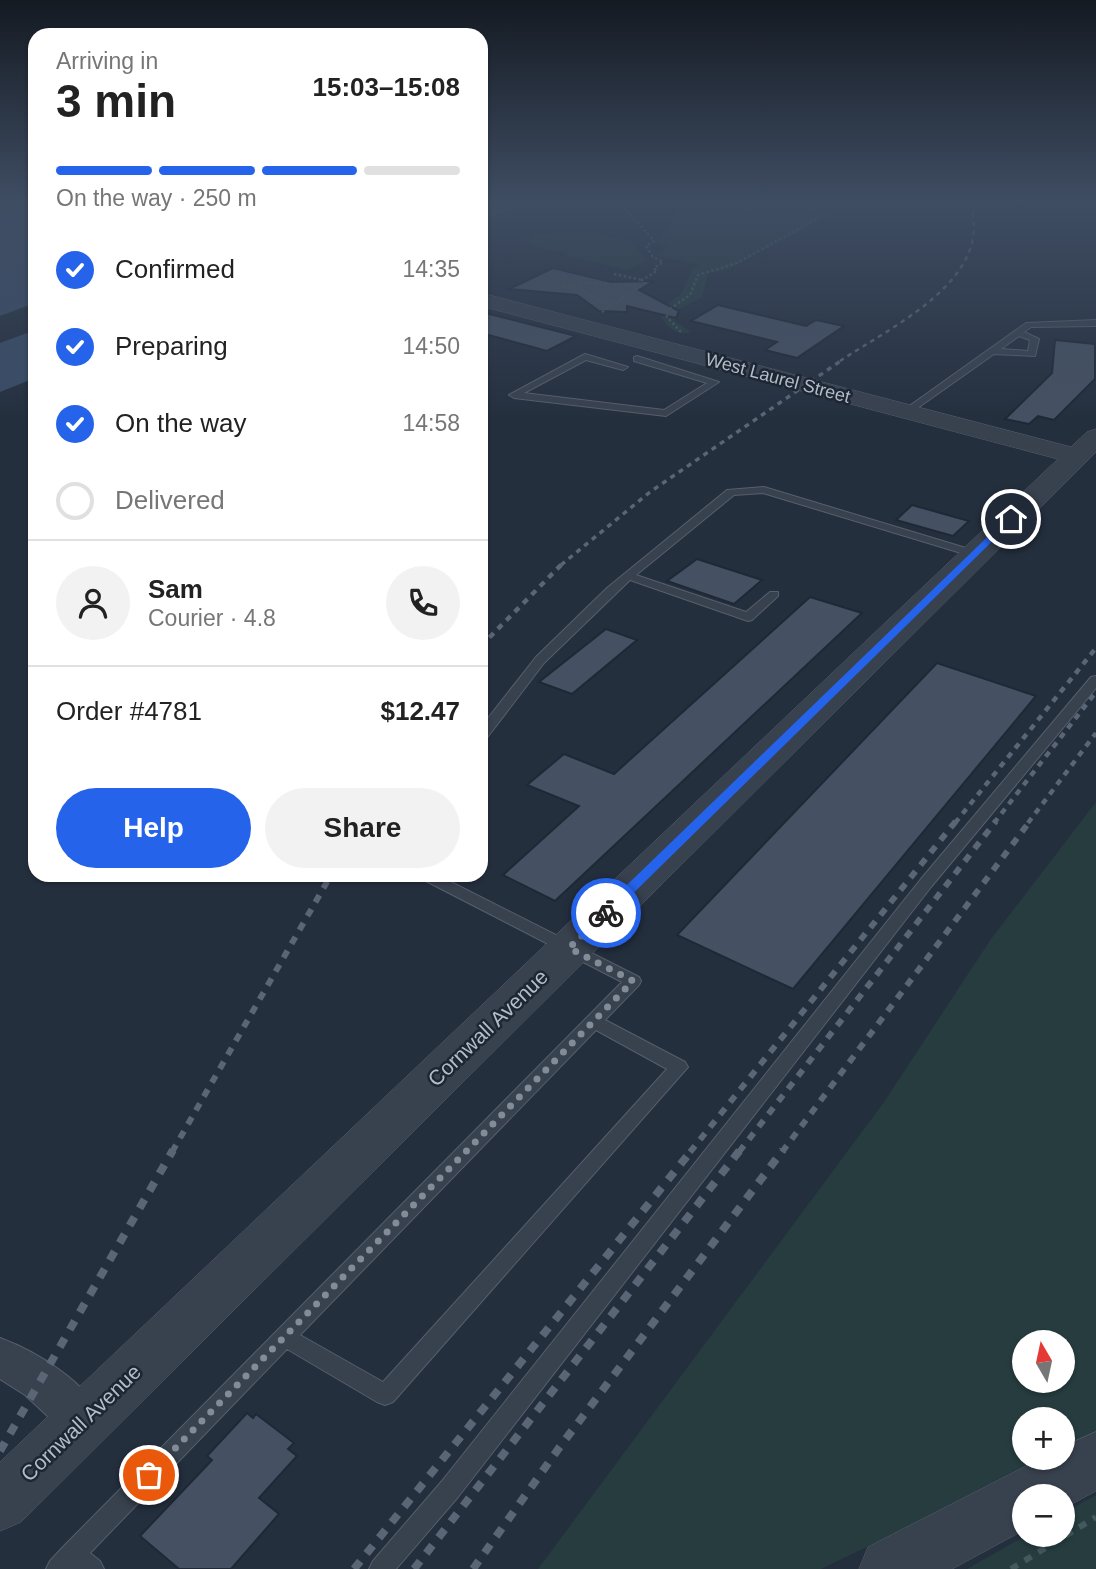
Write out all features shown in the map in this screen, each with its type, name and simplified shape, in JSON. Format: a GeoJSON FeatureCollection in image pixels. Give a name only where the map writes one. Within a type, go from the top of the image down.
{"type":"FeatureCollection","features":[{"type":"Feature","properties":{"kind":"street","name":"West Laurel Street"},"geometry":{"type":"LineString","coordinates":[[488,301],[689,347],[906,412],[1076,456]]}},
{"type":"Feature","properties":{"kind":"street","name":"Cornwall Avenue"},"geometry":{"type":"LineString","coordinates":[[0,1502],[1096,437]]}},
{"type":"Feature","properties":{"kind":"street"},"geometry":{"type":"LineString","coordinates":[[0,1357],[40,1381],[83,1421]]}},
{"type":"Feature","properties":{"kind":"street"},"geometry":{"type":"LineString","coordinates":[[1051,1484],[1096,1460]]}},
{"type":"Feature","properties":{"kind":"street"},"geometry":{"type":"LineString","coordinates":[[890,1569],[1012,1504]]}},
{"type":"Feature","properties":{"kind":"lane"},"geometry":{"type":"LineString","coordinates":[[906,412],[968,366],[995,351],[1029,326],[1096,323]]}},
{"type":"Feature","properties":{"kind":"lane"},"geometry":{"type":"LineString","coordinates":[[995,351],[1032,354],[1035,339],[1017,333]]}},
{"type":"Feature","properties":{"kind":"lane"},"geometry":{"type":"LineString","coordinates":[[666,368],[689,347]]}},
{"type":"Feature","properties":{"kind":"lane"},"geometry":{"type":"LineString","coordinates":[[623,367],[585,357],[514,396],[666,413],[715,382],[637,359]]}},
{"type":"Feature","properties":{"kind":"lane"},"geometry":{"type":"LineString","coordinates":[[488,727],[540,660],[628,576],[731,492],[764,490],[975,554]]}},
{"type":"Feature","properties":{"kind":"lane"},"geometry":{"type":"LineString","coordinates":[[628,576],[748,617],[774,594]]}},
{"type":"Feature","properties":{"kind":"lane"},"geometry":{"type":"LineString","coordinates":[[381,1569],[450,1489],[926,883],[1096,680]]}},
{"type":"Feature","properties":{"kind":"lane"},"geometry":{"type":"LineString","coordinates":[[92,1569],[65,1562],[633,981],[439,882]]}},
{"type":"Feature","properties":{"kind":"lane"},"geometry":{"type":"LineString","coordinates":[[284,1337],[385,1395],[679,1067],[594,1021]]}},
{"type":"Feature","properties":{"kind":"path"},"geometry":{"type":"LineString","coordinates":[[615,274],[642,279],[651,274]]}},
{"type":"Feature","properties":{"kind":"path"},"geometry":{"type":"LineString","coordinates":[[689,347],[667,317],[667,312],[690,295],[701,274]]}},
{"type":"Feature","properties":{"kind":"path"},"geometry":{"type":"LineString","coordinates":[[604,309],[645,283],[642,279]]}},
{"type":"Feature","properties":{"kind":"path"},"geometry":{"type":"LineString","coordinates":[[609,304],[583,292],[582,289],[562,286],[584,283],[641,285]]}},
{"type":"Feature","properties":{"kind":"path"},"geometry":{"type":"LineString","coordinates":[[1011,1569],[1096,1517]]}},
{"type":"Feature","properties":{"kind":"green space"},"geometry":{"type":"Polygon","coordinates":[[[690,274],[708,274],[702,297],[673,313],[676,322],[692,332],[681,333],[671,329],[659,310],[681,294],[690,274]]]}},
{"type":"Feature","properties":{"kind":"green space"},"geometry":{"type":"Polygon","coordinates":[[[1096,802],[1096,1436],[1075,1446],[1075,1407],[1012,1407],[1012,1470],[1026,1470],[821,1569],[538,1569],[884,1102],[991,939],[1096,802]]]}},
{"type":"Feature","properties":{"kind":"green space"},"geometry":{"type":"Polygon","coordinates":[[[1096,1495],[1096,1569],[967,1569],[1012,1544],[1012,1547],[1075,1547],[1075,1507],[1096,1495]]]}},
{"type":"Feature","properties":{"kind":"water"},"geometry":{"type":"Polygon","coordinates":[[[0,274],[28,274],[28,306],[0,316],[0,274]]]}},
{"type":"Feature","properties":{"kind":"water"},"geometry":{"type":"Polygon","coordinates":[[[28,333],[28,381],[0,392],[0,343],[28,333]]]}},
{"type":"Feature","properties":{"kind":"building"},"geometry":{"type":"Polygon","coordinates":[[[540,274],[579,274],[611,282],[654,281],[639,290],[679,311],[676,318],[627,306],[627,312],[599,311],[577,295],[509,289],[540,274]]]}},
{"type":"Feature","properties":{"kind":"building"},"geometry":{"type":"Polygon","coordinates":[[[718,305],[806,326],[816,320],[844,326],[797,358],[765,350],[777,342],[691,321],[718,305]]]}},
{"type":"Feature","properties":{"kind":"building"},"geometry":{"type":"Polygon","coordinates":[[[488,314],[576,336],[547,351],[488,335],[488,314]]]}},
{"type":"Feature","properties":{"kind":"building"},"geometry":{"type":"Polygon","coordinates":[[[1055,340],[1095,344],[1095,379],[1054,420],[1038,416],[1029,424],[1005,419],[1052,373],[1055,340]]]}},
{"type":"Feature","properties":{"kind":"building"},"geometry":{"type":"Polygon","coordinates":[[[912,505],[969,521],[953,536],[896,520],[912,505]]]}},
{"type":"Feature","properties":{"kind":"building"},"geometry":{"type":"Polygon","coordinates":[[[697,559],[762,580],[734,604],[667,581],[697,559]]]}},
{"type":"Feature","properties":{"kind":"building"},"geometry":{"type":"Polygon","coordinates":[[[810,597],[862,613],[555,901],[503,875],[579,806],[527,785],[564,754],[614,774],[810,597]]]}},
{"type":"Feature","properties":{"kind":"building"},"geometry":{"type":"Polygon","coordinates":[[[606,629],[637,640],[572,694],[539,682],[606,629]]]}},
{"type":"Feature","properties":{"kind":"building"},"geometry":{"type":"Polygon","coordinates":[[[937,663],[1036,696],[793,989],[677,935],[937,663]]]}},
{"type":"Feature","properties":{"kind":"building"},"geometry":{"type":"Polygon","coordinates":[[[247,1413],[253,1418],[256,1414],[294,1443],[288,1449],[297,1456],[259,1498],[279,1514],[231,1569],[179,1569],[140,1536],[212,1460],[207,1456],[247,1413]]]}},
{"type":"Feature","properties":{"kind":"railway"},"geometry":{"type":"LineString","coordinates":[[840,361],[911,315],[935,297],[956,274]]}},
{"type":"Feature","properties":{"kind":"railway"},"geometry":{"type":"LineString","coordinates":[[561,565],[650,492],[842,360]]}},
{"type":"Feature","properties":{"kind":"railway"},"geometry":{"type":"LineString","coordinates":[[488,639],[561,565]]}},
{"type":"Feature","properties":{"kind":"railway"},"geometry":{"type":"LineString","coordinates":[[955,823],[1096,648]]}},
{"type":"Feature","properties":{"kind":"railway"},"geometry":{"type":"LineString","coordinates":[[994,823],[1096,692]]}},
{"type":"Feature","properties":{"kind":"railway"},"geometry":{"type":"LineString","coordinates":[[1028,823],[1096,733]]}},
{"type":"Feature","properties":{"kind":"railway"},"geometry":{"type":"LineString","coordinates":[[690,1152],[956,821]]}},
{"type":"Feature","properties":{"kind":"railway"},"geometry":{"type":"LineString","coordinates":[[739,1152],[996,821]]}},
{"type":"Feature","properties":{"kind":"railway"},"geometry":{"type":"LineString","coordinates":[[782,1152],[1030,821]]}},
{"type":"Feature","properties":{"kind":"railway"},"geometry":{"type":"LineString","coordinates":[[172,1152],[327,882]]}},
{"type":"Feature","properties":{"kind":"railway"},"geometry":{"type":"LineString","coordinates":[[0,1451],[173,1150]]}},
{"type":"Feature","properties":{"kind":"railway"},"geometry":{"type":"LineString","coordinates":[[354,1569],[692,1150]]}},
{"type":"Feature","properties":{"kind":"railway"},"geometry":{"type":"LineString","coordinates":[[414,1569],[740,1150]]}},
{"type":"Feature","properties":{"kind":"railway"},"geometry":{"type":"LineString","coordinates":[[473,1569],[559,1448],[783,1150]]}},
{"type":"Feature","properties":{"kind":"way so far"},"geometry":{"type":"LineString","coordinates":[[149,1475],[633,981],[569,948],[606,913]]}},
{"type":"Feature","properties":{"kind":"route"},"geometry":{"type":"LineString","coordinates":[[606,913],[1011,519]]}}]}
